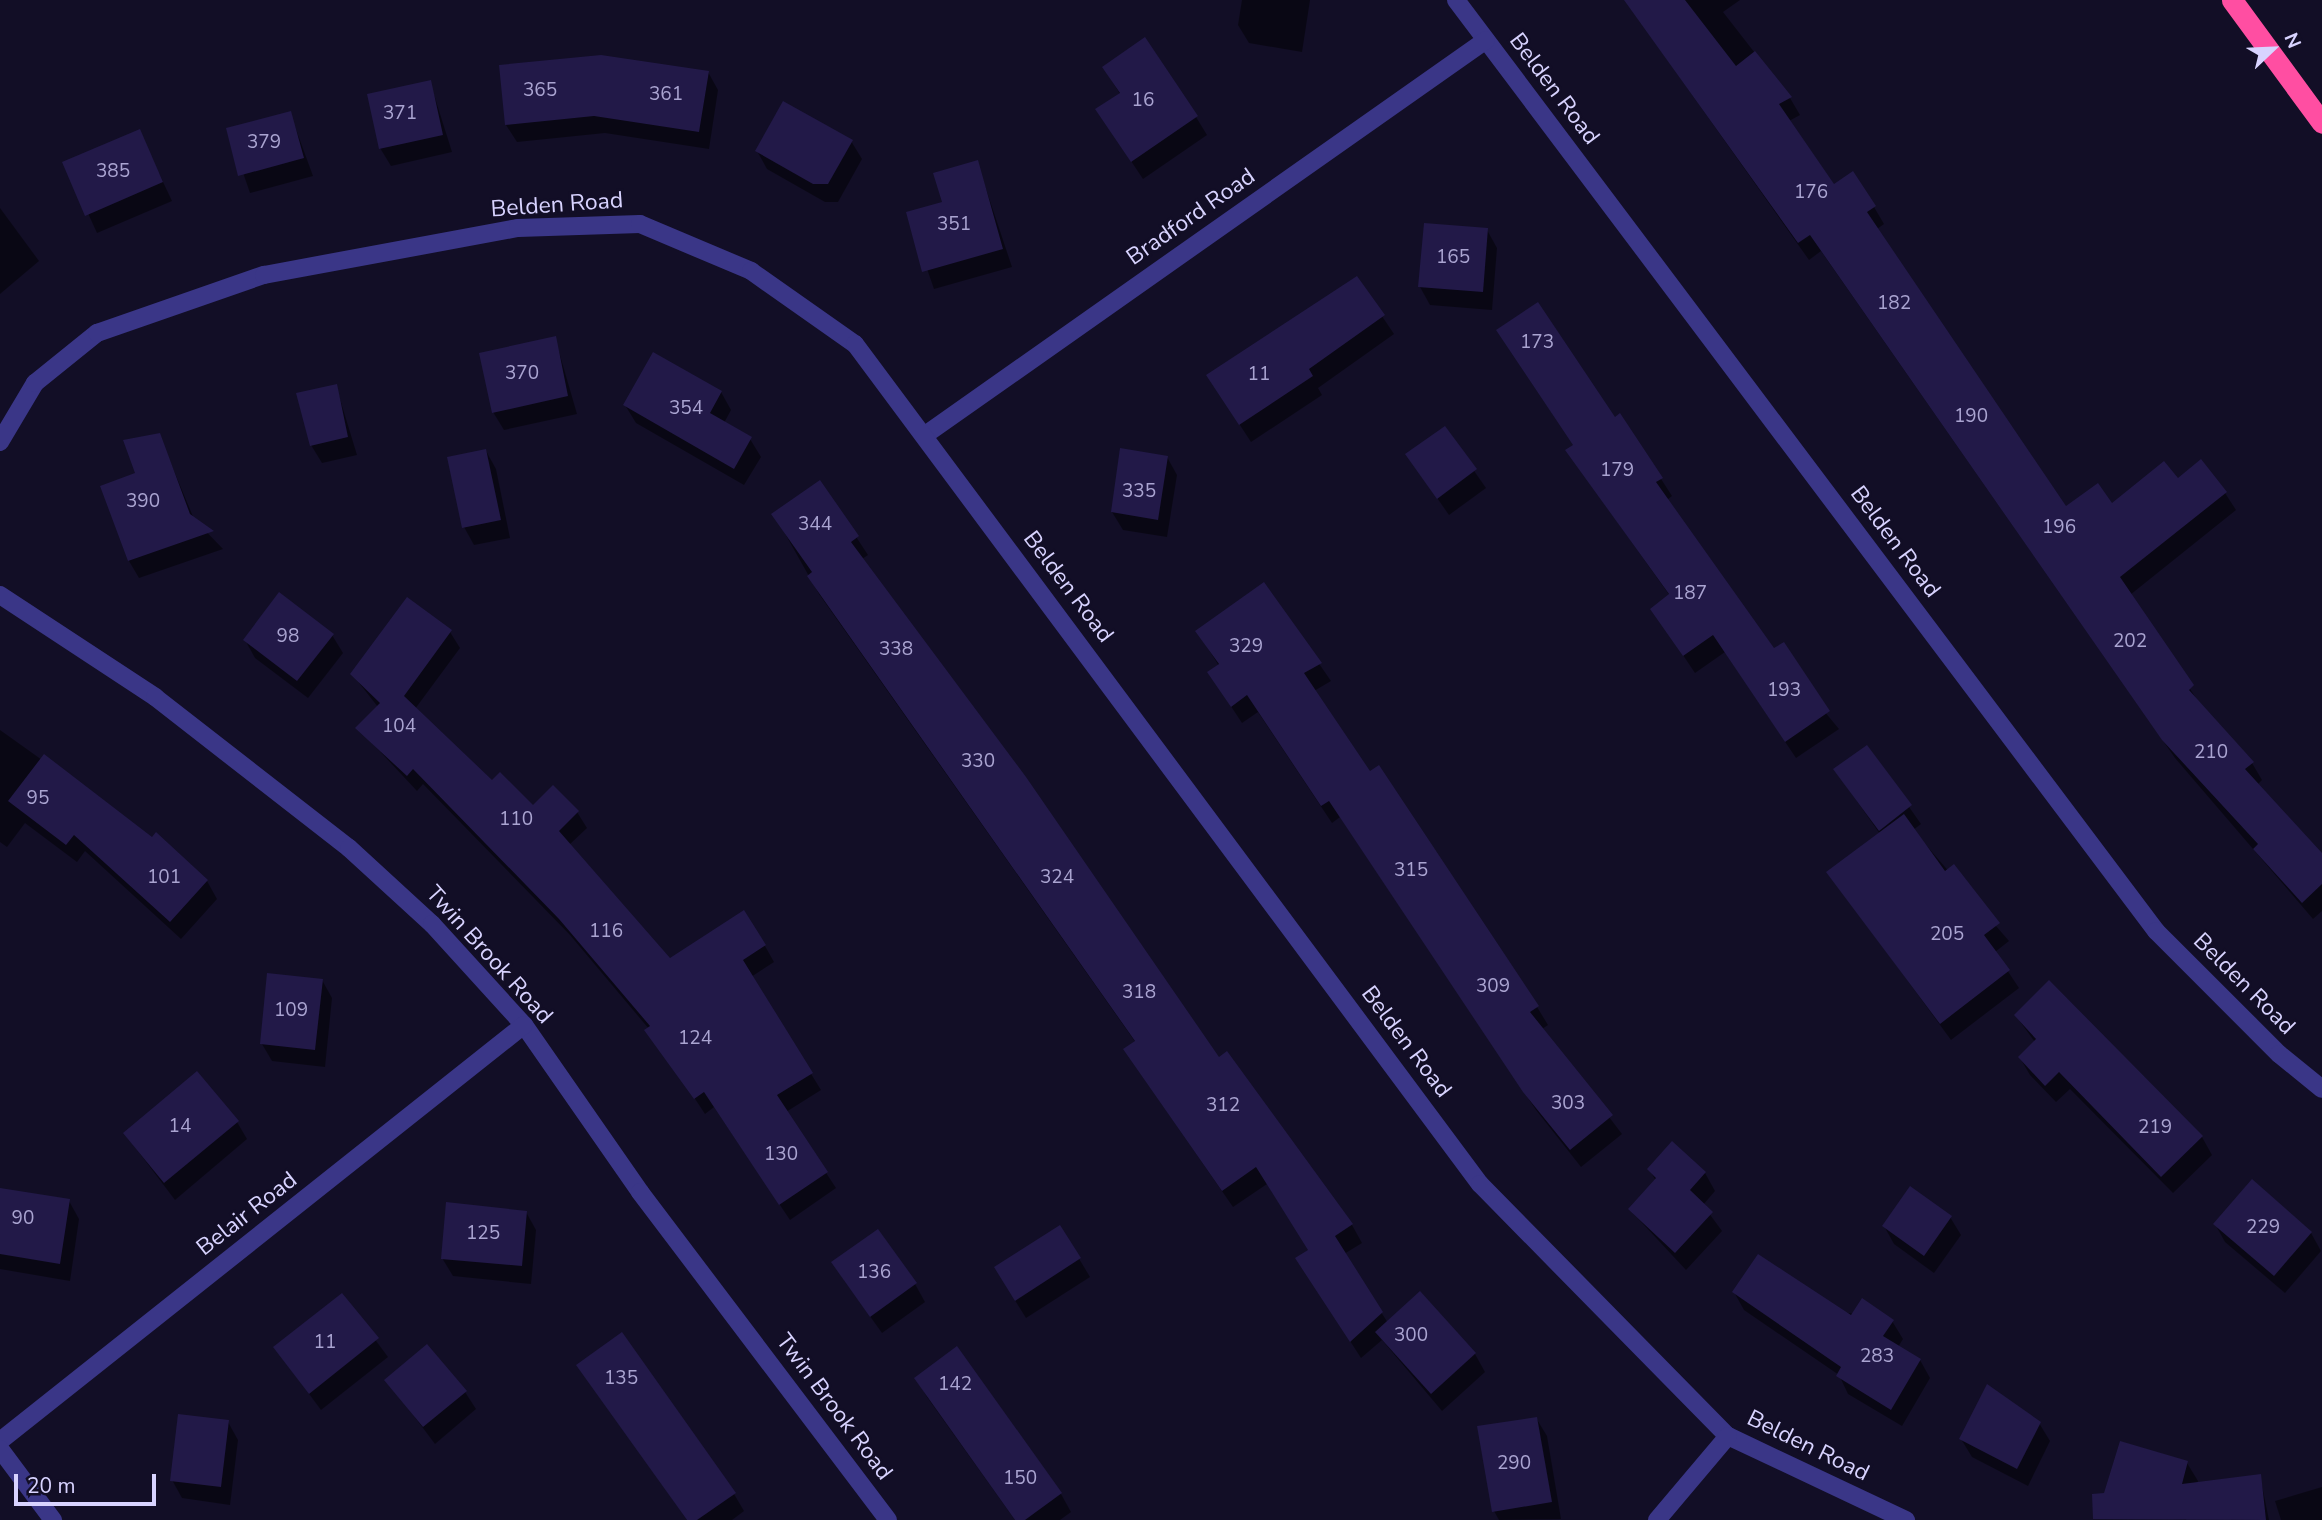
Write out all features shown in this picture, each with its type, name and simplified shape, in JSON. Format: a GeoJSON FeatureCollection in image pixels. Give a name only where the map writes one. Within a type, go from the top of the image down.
{"type":"FeatureCollection","features":[{"type":"Feature","properties":{"kind":"highway"},"geometry":{"type":"LineString","coordinates":[[2232,0],[2322,123]]}},
{"type":"Feature","properties":{"kind":"street","name":"Belden Road"},"geometry":{"type":"LineString","coordinates":[[1457,0],[2156,931],[2279,1054],[2322,1088]]}},
{"type":"Feature","properties":{"kind":"street","name":"Bradford Road"},"geometry":{"type":"LineString","coordinates":[[925,435],[1486,40]]}},
{"type":"Feature","properties":{"kind":"street","name":"Belden Road"},"geometry":{"type":"LineString","coordinates":[[0,442],[35,383],[97,333],[172,304],[264,275],[518,228],[640,224],[751,271],[855,344],[1480,1184],[1728,1436],[1906,1520]]}},
{"type":"Feature","properties":{"kind":"street","name":"Twin Brook Road"},"geometry":{"type":"LineString","coordinates":[[0,595],[155,698],[349,848],[432,924],[524,1025],[639,1192],[888,1520]]}},
{"type":"Feature","properties":{"kind":"street","name":"Belair Road"},"geometry":{"type":"LineString","coordinates":[[0,1441],[524,1025]]}},
{"type":"Feature","properties":{"kind":"street"},"geometry":{"type":"LineString","coordinates":[[1657,1520],[1728,1436]]}},
{"type":"Feature","properties":{"kind":"street"},"geometry":{"type":"LineString","coordinates":[[0,1449],[53,1520]]}},
{"type":"Feature","properties":{"kind":"building"},"geometry":{"type":"Polygon","coordinates":[[[1624,0],[1685,0],[1736,66],[1755,51],[1792,97],[1779,104],[1834,184],[1853,171],[1876,206],[1867,212],[2066,506],[2098,483],[2112,503],[2164,461],[2178,478],[2201,459],[2227,492],[2120,577],[2194,685],[2189,690],[2254,762],[2245,769],[2322,853],[2322,884],[2302,903],[2253,849],[2258,844],[2162,740],[1810,235],[1798,243],[1624,0]]]}},
{"type":"Feature","properties":{"kind":"building"},"geometry":{"type":"Polygon","coordinates":[[[1145,37],[1198,116],[1131,162],[1095,109],[1120,93],[1102,67],[1145,37]]]}},
{"type":"Feature","properties":{"kind":"building"},"geometry":{"type":"Polygon","coordinates":[[[601,55],[709,71],[699,132],[594,116],[505,125],[499,65],[601,55]]]}},
{"type":"Feature","properties":{"kind":"building"},"geometry":{"type":"Polygon","coordinates":[[[431,80],[443,135],[379,149],[367,94],[431,80]]]}},
{"type":"Feature","properties":{"kind":"building"},"geometry":{"type":"Polygon","coordinates":[[[783,101],[853,140],[828,184],[813,184],[755,151],[783,101]]]}},
{"type":"Feature","properties":{"kind":"building"},"geometry":{"type":"Polygon","coordinates":[[[291,111],[304,158],[238,176],[226,128],[291,111]]]}},
{"type":"Feature","properties":{"kind":"building"},"geometry":{"type":"Polygon","coordinates":[[[140,129],[163,182],[85,216],[62,162],[140,129]]]}},
{"type":"Feature","properties":{"kind":"building"},"geometry":{"type":"Polygon","coordinates":[[[978,160],[1003,249],[922,272],[906,212],[942,202],[933,173],[978,160]]]}},
{"type":"Feature","properties":{"kind":"building"},"geometry":{"type":"Polygon","coordinates":[[[1424,223],[1488,228],[1483,292],[1418,287],[1424,223]]]}},
{"type":"Feature","properties":{"kind":"building"},"geometry":{"type":"Polygon","coordinates":[[[1357,276],[1385,315],[1309,369],[1313,376],[1239,425],[1206,375],[1357,276]]]}},
{"type":"Feature","properties":{"kind":"building"},"geometry":{"type":"Polygon","coordinates":[[[1538,302],[1615,417],[1620,413],[1663,478],[1656,482],[1774,648],[1784,642],[1830,711],[1785,742],[1713,635],[1683,656],[1650,609],[1669,594],[1565,450],[1573,445],[1496,330],[1538,302]]]}},
{"type":"Feature","properties":{"kind":"building"},"geometry":{"type":"Polygon","coordinates":[[[556,336],[568,396],[492,413],[479,353],[556,336]]]}},
{"type":"Feature","properties":{"kind":"building"},"geometry":{"type":"Polygon","coordinates":[[[653,352],[722,391],[710,413],[752,437],[734,469],[623,405],[653,352]]]}},
{"type":"Feature","properties":{"kind":"building"},"geometry":{"type":"Polygon","coordinates":[[[337,384],[348,437],[310,446],[296,393],[337,384]]]}},
{"type":"Feature","properties":{"kind":"building"},"geometry":{"type":"Polygon","coordinates":[[[1445,426],[1477,469],[1437,499],[1405,454],[1445,426]]]}},
{"type":"Feature","properties":{"kind":"building"},"geometry":{"type":"Polygon","coordinates":[[[160,433],[190,514],[214,531],[128,561],[100,486],[135,473],[123,440],[160,433]]]}},
{"type":"Feature","properties":{"kind":"building"},"geometry":{"type":"Polygon","coordinates":[[[1120,448],[1168,456],[1158,520],[1111,512],[1120,448]]]}},
{"type":"Feature","properties":{"kind":"building"},"geometry":{"type":"Polygon","coordinates":[[[486,449],[501,520],[462,528],[447,457],[486,449]]]}},
{"type":"Feature","properties":{"kind":"building"},"geometry":{"type":"Polygon","coordinates":[[[820,480],[859,536],[851,542],[1026,777],[1219,1057],[1227,1051],[1353,1224],[1335,1236],[1383,1312],[1350,1342],[1295,1258],[1308,1250],[1256,1167],[1222,1191],[1123,1049],[1135,1041],[807,576],[812,572],[771,514],[820,480]]]}},
{"type":"Feature","properties":{"kind":"building"},"geometry":{"type":"Polygon","coordinates":[[[1264,582],[1322,663],[1304,673],[1370,771],[1379,765],[1539,1006],[1530,1012],[1613,1115],[1570,1150],[1523,1092],[1329,801],[1321,806],[1247,695],[1231,707],[1207,672],[1219,664],[1195,631],[1264,582]]]}},
{"type":"Feature","properties":{"kind":"building"},"geometry":{"type":"Polygon","coordinates":[[[279,592],[334,634],[297,681],[243,640],[279,592]]]}},
{"type":"Feature","properties":{"kind":"building"},"geometry":{"type":"Polygon","coordinates":[[[407,597],[452,630],[404,696],[492,780],[500,772],[533,805],[553,785],[579,811],[559,831],[670,958],[744,910],[766,945],[743,960],[813,1073],[777,1095],[828,1172],[779,1205],[704,1092],[694,1099],[644,1030],[650,1026],[559,919],[413,769],[407,776],[355,728],[380,703],[350,674],[407,597]]]}},
{"type":"Feature","properties":{"kind":"building"},"geometry":{"type":"Polygon","coordinates":[[[1867,745],[1912,805],[1879,831],[1833,769],[1867,745]]]}},
{"type":"Feature","properties":{"kind":"building"},"geometry":{"type":"Polygon","coordinates":[[[44,754],[152,837],[156,832],[208,880],[170,922],[74,835],[66,845],[8,801],[44,754]]]}},
{"type":"Feature","properties":{"kind":"building"},"geometry":{"type":"Polygon","coordinates":[[[1904,814],[1945,871],[1954,864],[2000,923],[1984,935],[2010,970],[1940,1024],[1826,872],[1904,814]]]}},
{"type":"Feature","properties":{"kind":"building"},"geometry":{"type":"Polygon","coordinates":[[[267,973],[323,979],[315,1050],[260,1044],[267,973]]]}},
{"type":"Feature","properties":{"kind":"building"},"geometry":{"type":"Polygon","coordinates":[[[2049,980],[2203,1136],[2161,1177],[2059,1072],[2045,1086],[2018,1057],[2036,1039],[2014,1015],[2049,980]]]}},
{"type":"Feature","properties":{"kind":"building"},"geometry":{"type":"Polygon","coordinates":[[[197,1071],[239,1121],[164,1183],[123,1133],[197,1071]]]}},
{"type":"Feature","properties":{"kind":"building"},"geometry":{"type":"Polygon","coordinates":[[[1672,1141],[1706,1172],[1690,1190],[1713,1212],[1675,1253],[1628,1209],[1656,1178],[1647,1169],[1672,1141]]]}},
{"type":"Feature","properties":{"kind":"building"},"geometry":{"type":"Polygon","coordinates":[[[2252,1179],[2312,1232],[2274,1276],[2213,1224],[2252,1179]]]}},
{"type":"Feature","properties":{"kind":"building"},"geometry":{"type":"Polygon","coordinates":[[[1910,1186],[1952,1216],[1924,1256],[1882,1226],[1910,1186]]]}},
{"type":"Feature","properties":{"kind":"building"},"geometry":{"type":"Polygon","coordinates":[[[0,1188],[70,1199],[60,1264],[0,1254],[0,1188]]]}},
{"type":"Feature","properties":{"kind":"building"},"geometry":{"type":"Polygon","coordinates":[[[446,1202],[527,1211],[522,1266],[441,1259],[446,1202]]]}},
{"type":"Feature","properties":{"kind":"building"},"geometry":{"type":"Polygon","coordinates":[[[1060,1225],[1081,1258],[1015,1301],[994,1267],[1060,1225]]]}},
{"type":"Feature","properties":{"kind":"building"},"geometry":{"type":"Polygon","coordinates":[[[878,1229],[917,1283],[870,1317],[831,1262],[878,1229]]]}},
{"type":"Feature","properties":{"kind":"building"},"geometry":{"type":"Polygon","coordinates":[[[1758,1254],[1851,1315],[1862,1298],[1894,1320],[1883,1336],[1921,1359],[1891,1410],[1836,1376],[1841,1367],[1732,1292],[1758,1254]]]}},
{"type":"Feature","properties":{"kind":"building"},"geometry":{"type":"Polygon","coordinates":[[[1420,1291],[1476,1353],[1431,1394],[1375,1332],[1420,1291]]]}},
{"type":"Feature","properties":{"kind":"building"},"geometry":{"type":"Polygon","coordinates":[[[342,1293],[379,1338],[309,1394],[273,1347],[342,1293]]]}},
{"type":"Feature","properties":{"kind":"building"},"geometry":{"type":"Polygon","coordinates":[[[622,1332],[736,1493],[697,1520],[687,1520],[576,1365],[622,1332]]]}},
{"type":"Feature","properties":{"kind":"building"},"geometry":{"type":"Polygon","coordinates":[[[427,1344],[467,1391],[423,1427],[384,1380],[427,1344]]]}},
{"type":"Feature","properties":{"kind":"building"},"geometry":{"type":"Polygon","coordinates":[[[957,1346],[1062,1493],[1025,1520],[1015,1520],[914,1378],[957,1346]]]}},
{"type":"Feature","properties":{"kind":"building"},"geometry":{"type":"Polygon","coordinates":[[[1987,1384],[2041,1422],[2017,1469],[1959,1439],[1987,1384]]]}},
{"type":"Feature","properties":{"kind":"building"},"geometry":{"type":"Polygon","coordinates":[[[178,1414],[229,1420],[221,1487],[170,1481],[178,1414]]]}},
{"type":"Feature","properties":{"kind":"building"},"geometry":{"type":"Polygon","coordinates":[[[1537,1417],[1552,1502],[1492,1512],[1477,1426],[1537,1417]]]}},
{"type":"Feature","properties":{"kind":"building"},"geometry":{"type":"Polygon","coordinates":[[[2120,1441],[2188,1461],[2182,1484],[2261,1474],[2266,1520],[2093,1519],[2092,1494],[2104,1493],[2120,1441]]]}}]}
